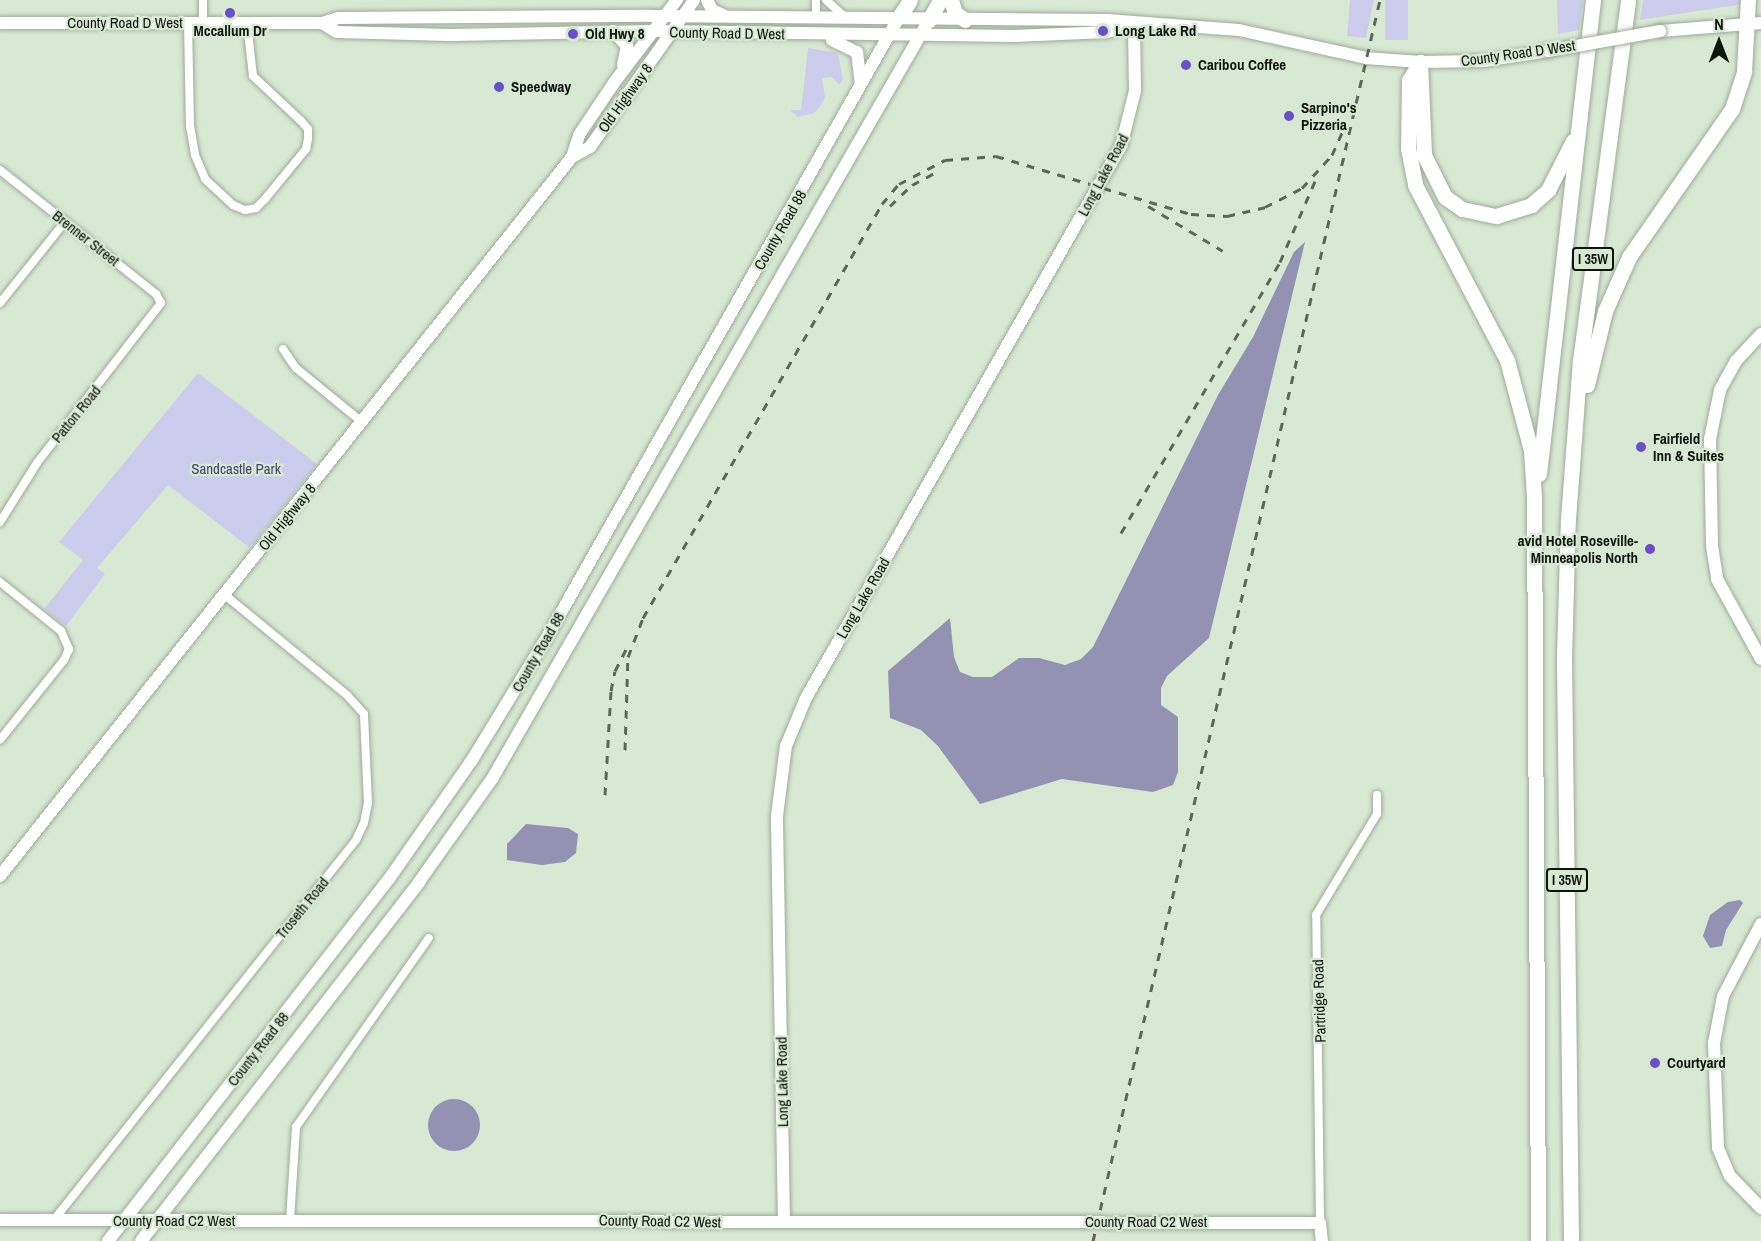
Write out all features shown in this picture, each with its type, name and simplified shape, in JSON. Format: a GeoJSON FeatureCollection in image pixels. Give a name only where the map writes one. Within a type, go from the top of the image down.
{"type":"FeatureCollection","features":[{"type":"Feature","properties":{"kind":"highway"},"geometry":{"type":"LineString","coordinates":[[899,17],[910,0]]}},
{"type":"Feature","properties":{"kind":"highway"},"geometry":{"type":"LineString","coordinates":[[929,20],[940,0]]}},
{"type":"Feature","properties":{"kind":"highway"},"geometry":{"type":"LineString","coordinates":[[951,0],[955,13],[966,20]]}},
{"type":"Feature","properties":{"kind":"highway","name":"I 35W"},"geometry":{"type":"LineString","coordinates":[[1538,1241],[1534,518],[1593,0]]}},
{"type":"Feature","properties":{"kind":"highway","name":"I 35W"},"geometry":{"type":"LineString","coordinates":[[1571,1241],[1564,679],[1568,519],[1580,361],[1628,0]]}},
{"type":"Feature","properties":{"kind":"highway"},"geometry":{"type":"LineString","coordinates":[[1568,519],[1590,369],[1605,311],[1642,234],[1732,109],[1744,71],[1753,23],[1748,0]]}},
{"type":"Feature","properties":{"kind":"highway"},"geometry":{"type":"LineString","coordinates":[[1420,62],[1424,154],[1445,197],[1462,209],[1496,216],[1531,205],[1548,190],[1578,131]]}},
{"type":"Feature","properties":{"kind":"highway"},"geometry":{"type":"LineString","coordinates":[[1420,62],[1409,80],[1410,166],[1422,202],[1507,360],[1531,450],[1534,518]]}},
{"type":"Feature","properties":{"kind":"main road","name":"Old Highway 8"},"geometry":{"type":"LineString","coordinates":[[0,876],[572,156],[579,135],[616,80],[677,0]]}},
{"type":"Feature","properties":{"kind":"main road","name":"Old Highway 8"},"geometry":{"type":"LineString","coordinates":[[572,156],[590,147],[694,0]]}},
{"type":"Feature","properties":{"kind":"main road"},"geometry":{"type":"LineString","coordinates":[[707,0],[712,10],[728,16]]}},
{"type":"Feature","properties":{"kind":"main road","name":"County Road D West"},"geometry":{"type":"LineString","coordinates":[[0,23],[322,23],[338,18],[665,16],[1107,20],[1134,24],[1198,25],[1239,30],[1366,58],[1420,62],[1483,61],[1660,31],[1753,23]]}},
{"type":"Feature","properties":{"kind":"main road","name":"County Road 88"},"geometry":{"type":"LineString","coordinates":[[108,1241],[383,887],[472,759],[546,639],[899,17]]}},
{"type":"Feature","properties":{"kind":"main road","name":"County Road 88"},"geometry":{"type":"LineString","coordinates":[[141,1241],[419,882],[492,778],[929,20]]}},
{"type":"Feature","properties":{"kind":"main road","name":"County Road D West"},"geometry":{"type":"LineString","coordinates":[[322,23],[337,33],[522,35],[654,31],[889,36],[1107,32],[1134,24]]}},
{"type":"Feature","properties":{"kind":"main road","name":"Long Lake Road"},"geometry":{"type":"LineString","coordinates":[[784,1222],[777,816],[786,746],[806,698],[1121,146],[1134,91],[1134,24]]}},
{"type":"Feature","properties":{"kind":"main road"},"geometry":{"type":"LineString","coordinates":[[614,32],[628,52],[616,80]]}},
{"type":"Feature","properties":{"kind":"main road"},"geometry":{"type":"LineString","coordinates":[[820,35],[846,44],[857,52],[860,87]]}},
{"type":"Feature","properties":{"kind":"main road"},"geometry":{"type":"LineString","coordinates":[[1761,334],[1736,362],[1719,390],[1710,439],[1712,546],[1717,579],[1761,659]]}},
{"type":"Feature","properties":{"kind":"main road"},"geometry":{"type":"LineString","coordinates":[[1761,924],[1723,996],[1714,1043],[1718,1148],[1730,1176],[1761,1208]]}},
{"type":"Feature","properties":{"kind":"main road","name":"County Road C2 West"},"geometry":{"type":"LineString","coordinates":[[0,1220],[1320,1223]]}},
{"type":"Feature","properties":{"kind":"main road"},"geometry":{"type":"LineString","coordinates":[[1320,1223],[1322,1241]]}},
{"type":"Feature","properties":{"kind":"street"},"geometry":{"type":"LineString","coordinates":[[203,0],[203,23]]}},
{"type":"Feature","properties":{"kind":"street"},"geometry":{"type":"LineString","coordinates":[[816,0],[816,16]]}},
{"type":"Feature","properties":{"kind":"street"},"geometry":{"type":"LineString","coordinates":[[826,0],[846,18]]}},
{"type":"Feature","properties":{"kind":"street"},"geometry":{"type":"LineString","coordinates":[[188,23],[190,126],[195,155],[205,178],[233,205],[245,210],[256,208],[265,199],[306,149],[308,139],[308,129],[253,76],[247,23]]}},
{"type":"Feature","properties":{"kind":"street","name":"Brenner Street"},"geometry":{"type":"LineString","coordinates":[[0,171],[156,294],[161,303],[158,311]]}},
{"type":"Feature","properties":{"kind":"street"},"geometry":{"type":"LineString","coordinates":[[0,303],[65,222]]}},
{"type":"Feature","properties":{"kind":"street","name":"Patton Road"},"geometry":{"type":"LineString","coordinates":[[0,522],[37,463],[158,311]]}},
{"type":"Feature","properties":{"kind":"street"},"geometry":{"type":"LineString","coordinates":[[282,349],[296,368],[362,422]]}},
{"type":"Feature","properties":{"kind":"street"},"geometry":{"type":"LineString","coordinates":[[0,582],[66,636],[69,649],[64,660],[0,740]]}},
{"type":"Feature","properties":{"kind":"street","name":"Troseth Road"},"geometry":{"type":"LineString","coordinates":[[53,1221],[356,840],[364,823],[368,803],[363,714],[347,695],[225,595]]}},
{"type":"Feature","properties":{"kind":"street","name":"Partridge Road"},"geometry":{"type":"LineString","coordinates":[[1320,1223],[1316,915],[1377,814],[1377,795]]}},
{"type":"Feature","properties":{"kind":"street"},"geometry":{"type":"LineString","coordinates":[[290,1220],[296,1127],[429,938]]}},
{"type":"Feature","properties":{"kind":"green space"},"geometry":{"type":"Polygon","coordinates":[[[1350,0],[1374,0],[1366,38],[1347,36],[1350,0]]]}},
{"type":"Feature","properties":{"kind":"green space"},"geometry":{"type":"Polygon","coordinates":[[[1385,0],[1408,0],[1408,40],[1385,40],[1385,0]]]}},
{"type":"Feature","properties":{"kind":"green space"},"geometry":{"type":"Polygon","coordinates":[[[1557,0],[1583,0],[1579,30],[1558,34],[1557,0]]]}},
{"type":"Feature","properties":{"kind":"green space"},"geometry":{"type":"Polygon","coordinates":[[[1643,0],[1743,0],[1743,4],[1640,20],[1643,0]]]}},
{"type":"Feature","properties":{"kind":"green space"},"geometry":{"type":"Polygon","coordinates":[[[808,48],[838,53],[843,80],[839,85],[832,77],[822,78],[825,97],[820,107],[814,113],[798,117],[790,110],[801,110],[808,48]]]}},
{"type":"Feature","properties":{"kind":"green space","name":"Sandcastle Park"},"geometry":{"type":"Polygon","coordinates":[[[198,373],[317,464],[250,548],[168,485],[97,568],[105,574],[66,626],[44,609],[83,560],[59,542],[198,373]]]}},
{"type":"Feature","properties":{"kind":"shaded area"},"geometry":{"type":"Polygon","coordinates":[[[1305,242],[1209,638],[1167,676],[1161,688],[1161,705],[1178,717],[1178,772],[1173,785],[1153,792],[1062,779],[980,804],[938,746],[921,730],[890,718],[888,671],[950,618],[954,657],[960,672],[973,677],[992,677],[1019,658],[1039,658],[1065,665],[1081,659],[1093,647],[1218,395],[1253,337],[1294,252],[1305,242]]]}},
{"type":"Feature","properties":{"kind":"shaded area"},"geometry":{"type":"Polygon","coordinates":[[[526,824],[568,828],[578,834],[576,853],[565,862],[542,865],[507,860],[507,844],[526,824]]]}},
{"type":"Feature","properties":{"kind":"shaded area"},"geometry":{"type":"Polygon","coordinates":[[[1740,900],[1743,903],[1726,930],[1722,946],[1710,948],[1703,936],[1710,915],[1728,902],[1740,900]]]}},
{"type":"Feature","properties":{"kind":"shaded area"},"geometry":{"type":"Polygon","coordinates":[[[449,1099],[459,1099],[468,1103],[476,1111],[480,1125],[476,1139],[468,1147],[459,1151],[449,1151],[440,1147],[432,1139],[428,1130],[428,1120],[432,1111],[440,1103],[449,1099]]]}},
{"type":"Feature","properties":{"kind":"railway"},"geometry":{"type":"LineString","coordinates":[[1093,1241],[1380,0]]}},
{"type":"Feature","properties":{"kind":"railway"},"geometry":{"type":"LineString","coordinates":[[625,750],[628,657],[643,618],[882,204],[899,184],[945,160],[996,156],[1191,214],[1227,216],[1265,207],[1302,188],[1332,155],[1344,128]]}},
{"type":"Feature","properties":{"kind":"railway"},"geometry":{"type":"LineString","coordinates":[[890,206],[912,185],[938,171]]}},
{"type":"Feature","properties":{"kind":"railway"},"geometry":{"type":"LineString","coordinates":[[1121,533],[1280,262],[1316,179]]}},
{"type":"Feature","properties":{"kind":"railway"},"geometry":{"type":"LineString","coordinates":[[1148,206],[1223,251]]}},
{"type":"Feature","properties":{"kind":"railway"},"geometry":{"type":"LineString","coordinates":[[605,795],[611,691],[615,671],[627,647]]}},
{"type":"Feature","properties":{"kind":"place","name":"Mccallum Dr"},"geometry":{"type":"Point","coordinates":[230,13]}},
{"type":"Feature","properties":{"kind":"place","name":"Long Lake Rd"},"geometry":{"type":"Point","coordinates":[1103,31]}},
{"type":"Feature","properties":{"kind":"place","name":"Old Hwy 8"},"geometry":{"type":"Point","coordinates":[573,34]}},
{"type":"Feature","properties":{"kind":"place","name":"Caribou Coffee"},"geometry":{"type":"Point","coordinates":[1186,65]}},
{"type":"Feature","properties":{"kind":"place","name":"Speedway"},"geometry":{"type":"Point","coordinates":[499,87]}},
{"type":"Feature","properties":{"kind":"place","name":"Sarpino's Pizzeria"},"geometry":{"type":"Point","coordinates":[1289,116]}},
{"type":"Feature","properties":{"kind":"place","name":"Fairfield Inn & Suites"},"geometry":{"type":"Point","coordinates":[1641,447]}},
{"type":"Feature","properties":{"kind":"place","name":"avid Hotel Roseville- Minneapolis North"},"geometry":{"type":"Point","coordinates":[1650,549]}},
{"type":"Feature","properties":{"kind":"place","name":"Courtyard"},"geometry":{"type":"Point","coordinates":[1655,1063]}}]}
